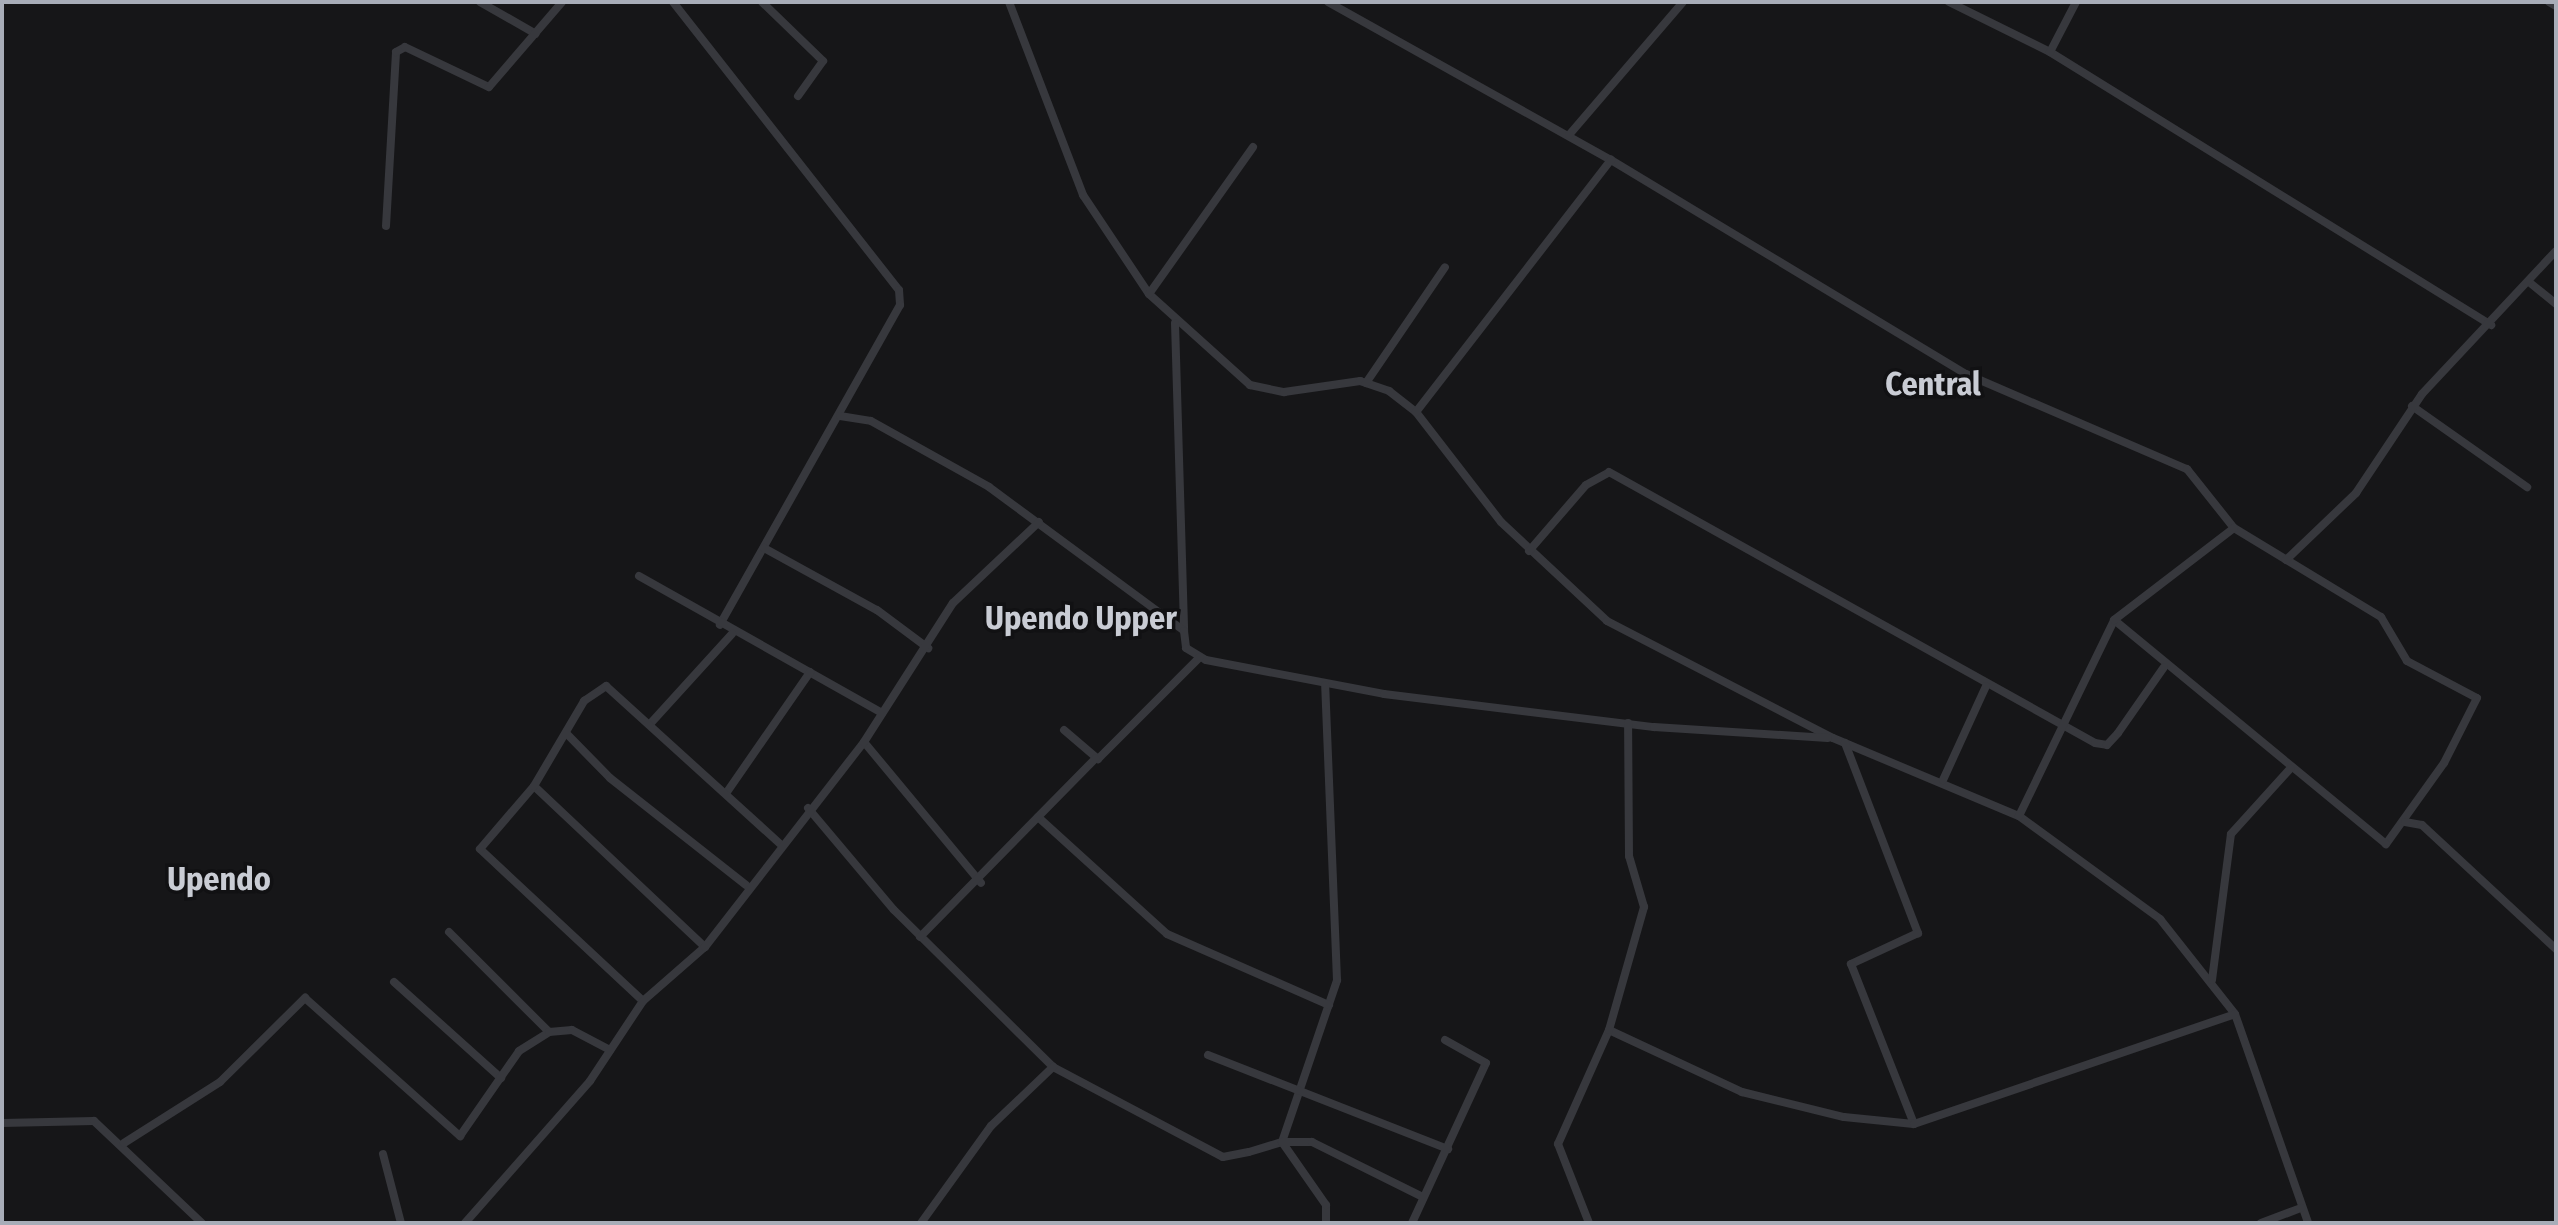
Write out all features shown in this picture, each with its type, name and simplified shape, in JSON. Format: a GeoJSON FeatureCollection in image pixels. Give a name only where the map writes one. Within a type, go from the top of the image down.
{"type":"FeatureCollection","features":[{"type":"Feature","properties":{"kind":"street"},"geometry":{"type":"LineString","coordinates":[[480,2],[536,34]]}},
{"type":"Feature","properties":{"kind":"street"},"geometry":{"type":"LineString","coordinates":[[386,226],[396,52],[405,47],[489,87],[562,2]]}},
{"type":"Feature","properties":{"kind":"street"},"geometry":{"type":"LineString","coordinates":[[673,2],[899,290],[900,305],[720,625]]}},
{"type":"Feature","properties":{"kind":"street"},"geometry":{"type":"LineString","coordinates":[[762,2],[823,61],[798,96]]}},
{"type":"Feature","properties":{"kind":"street"},"geometry":{"type":"LineString","coordinates":[[1009,2],[1083,195],[1149,294],[1175,323],[1266,391],[1366,383],[1416,412],[1529,551],[1607,621],[1833,738],[1943,780],[2019,816],[2160,919],[2212,980],[2235,1014],[2308,1223]]}},
{"type":"Feature","properties":{"kind":"street"},"geometry":{"type":"LineString","coordinates":[[1569,135],[1683,2]]}},
{"type":"Feature","properties":{"kind":"street"},"geometry":{"type":"LineString","coordinates":[[1949,2],[2050,52],[2491,325]]}},
{"type":"Feature","properties":{"kind":"street"},"geometry":{"type":"LineString","coordinates":[[2050,52],[2076,2]]}},
{"type":"Feature","properties":{"kind":"street"},"geometry":{"type":"LineString","coordinates":[[2549,2],[2556,6]]}},
{"type":"Feature","properties":{"kind":"street"},"geometry":{"type":"LineString","coordinates":[[1336,3],[1569,135],[1966,374],[2187,469],[2234,528],[2381,617],[2407,661],[2477,698],[2394,840],[2380,841],[2164,667],[2114,620]]}},
{"type":"Feature","properties":{"kind":"street"},"geometry":{"type":"LineString","coordinates":[[1149,294],[1253,147]]}},
{"type":"Feature","properties":{"kind":"street"},"geometry":{"type":"LineString","coordinates":[[1416,412],[1611,160]]}},
{"type":"Feature","properties":{"kind":"street"},"geometry":{"type":"LineString","coordinates":[[2286,560],[2356,493],[2412,406],[2491,325],[2556,251]]}},
{"type":"Feature","properties":{"kind":"street"},"geometry":{"type":"LineString","coordinates":[[1366,383],[1445,267]]}},
{"type":"Feature","properties":{"kind":"street"},"geometry":{"type":"LineString","coordinates":[[2529,282],[2556,304]]}},
{"type":"Feature","properties":{"kind":"street"},"geometry":{"type":"LineString","coordinates":[[1175,323],[1184,631],[1186,648],[1200,657],[1325,685],[1628,723],[1833,738]]}},
{"type":"Feature","properties":{"kind":"street"},"geometry":{"type":"LineString","coordinates":[[2412,406],[2527,487]]}},
{"type":"Feature","properties":{"kind":"street"},"geometry":{"type":"LineString","coordinates":[[840,416],[871,421],[1039,522],[1184,631]]}},
{"type":"Feature","properties":{"kind":"street"},"geometry":{"type":"LineString","coordinates":[[1529,551],[1594,478],[1622,475],[1986,686],[2059,726],[2107,745],[2164,667]]}},
{"type":"Feature","properties":{"kind":"street"},"geometry":{"type":"LineString","coordinates":[[465,1223],[610,1050],[643,1001],[705,947],[746,885],[864,742],[928,648],[953,603],[1039,522]]}},
{"type":"Feature","properties":{"kind":"street"},"geometry":{"type":"LineString","coordinates":[[2019,816],[2059,726],[2114,620],[2234,528]]}},
{"type":"Feature","properties":{"kind":"street"},"geometry":{"type":"LineString","coordinates":[[764,548],[877,610],[928,648]]}},
{"type":"Feature","properties":{"kind":"street"},"geometry":{"type":"LineString","coordinates":[[639,576],[732,634],[810,672],[882,713]]}},
{"type":"Feature","properties":{"kind":"street"},"geometry":{"type":"LineString","coordinates":[[650,724],[732,634]]}},
{"type":"Feature","properties":{"kind":"street"},"geometry":{"type":"LineString","coordinates":[[920,937],[981,883],[1038,817],[1200,657]]}},
{"type":"Feature","properties":{"kind":"street"},"geometry":{"type":"LineString","coordinates":[[727,792],[810,672]]}},
{"type":"Feature","properties":{"kind":"street"},"geometry":{"type":"LineString","coordinates":[[1282,1142],[1297,1087],[1329,1005],[1339,952],[1325,685]]}},
{"type":"Feature","properties":{"kind":"street"},"geometry":{"type":"LineString","coordinates":[[643,1001],[484,860],[480,849],[493,825],[534,786],[584,701],[606,686],[727,792],[780,844]]}},
{"type":"Feature","properties":{"kind":"street"},"geometry":{"type":"LineString","coordinates":[[1943,780],[1986,686]]}},
{"type":"Feature","properties":{"kind":"street"},"geometry":{"type":"LineString","coordinates":[[1589,1223],[1558,1144],[1609,1030],[1644,907],[1629,856],[1628,723]]}},
{"type":"Feature","properties":{"kind":"street"},"geometry":{"type":"LineString","coordinates":[[1064,730],[1095,759]]}},
{"type":"Feature","properties":{"kind":"street"},"geometry":{"type":"LineString","coordinates":[[566,733],[610,778],[746,885]]}},
{"type":"Feature","properties":{"kind":"street"},"geometry":{"type":"LineString","coordinates":[[864,742],[981,883]]}},
{"type":"Feature","properties":{"kind":"street"},"geometry":{"type":"LineString","coordinates":[[1845,743],[1918,933],[1851,964],[1914,1124]]}},
{"type":"Feature","properties":{"kind":"street"},"geometry":{"type":"LineString","coordinates":[[2212,980],[2231,834],[2290,769]]}},
{"type":"Feature","properties":{"kind":"street"},"geometry":{"type":"LineString","coordinates":[[534,786],[705,947]]}},
{"type":"Feature","properties":{"kind":"street"},"geometry":{"type":"LineString","coordinates":[[808,808],[920,937],[1053,1067],[1223,1157],[1282,1142],[1312,1142],[1423,1197]]}},
{"type":"Feature","properties":{"kind":"street"},"geometry":{"type":"LineString","coordinates":[[1038,817],[1167,934],[1329,1005]]}},
{"type":"Feature","properties":{"kind":"street"},"geometry":{"type":"LineString","coordinates":[[2405,822],[2422,825],[2556,949]]}},
{"type":"Feature","properties":{"kind":"street"},"geometry":{"type":"LineString","coordinates":[[449,932],[549,1032]]}},
{"type":"Feature","properties":{"kind":"street"},"geometry":{"type":"LineString","coordinates":[[394,982],[501,1078]]}},
{"type":"Feature","properties":{"kind":"street"},"geometry":{"type":"LineString","coordinates":[[124,1143],[220,1082],[305,998],[460,1136],[519,1051],[549,1032],[572,1030],[610,1050]]}},
{"type":"Feature","properties":{"kind":"street"},"geometry":{"type":"LineString","coordinates":[[1609,1030],[1742,1092],[1844,1117],[1914,1124],[2235,1014]]}},
{"type":"Feature","properties":{"kind":"street"},"geometry":{"type":"LineString","coordinates":[[1412,1223],[1486,1063],[1445,1040]]}},
{"type":"Feature","properties":{"kind":"street"},"geometry":{"type":"LineString","coordinates":[[1208,1055],[1297,1087],[1448,1149]]}},
{"type":"Feature","properties":{"kind":"street"},"geometry":{"type":"LineString","coordinates":[[921,1223],[991,1126],[1053,1067]]}},
{"type":"Feature","properties":{"kind":"street"},"geometry":{"type":"LineString","coordinates":[[2,1123],[94,1121],[124,1143],[202,1223]]}},
{"type":"Feature","properties":{"kind":"street"},"geometry":{"type":"LineString","coordinates":[[1282,1142],[1326,1205],[1326,1223]]}},
{"type":"Feature","properties":{"kind":"street"},"geometry":{"type":"LineString","coordinates":[[383,1154],[401,1223]]}},
{"type":"Feature","properties":{"kind":"street"},"geometry":{"type":"LineString","coordinates":[[2261,1223],[2301,1208]]}},
{"type":"Feature","properties":{"kind":"district","name":"Central"},"geometry":{"type":"Point","coordinates":[1933,384]}},
{"type":"Feature","properties":{"kind":"district","name":"Upendo Upper"},"geometry":{"type":"Point","coordinates":[1081,618]}},
{"type":"Feature","properties":{"kind":"district","name":"Upendo"},"geometry":{"type":"Point","coordinates":[219,879]}}]}
